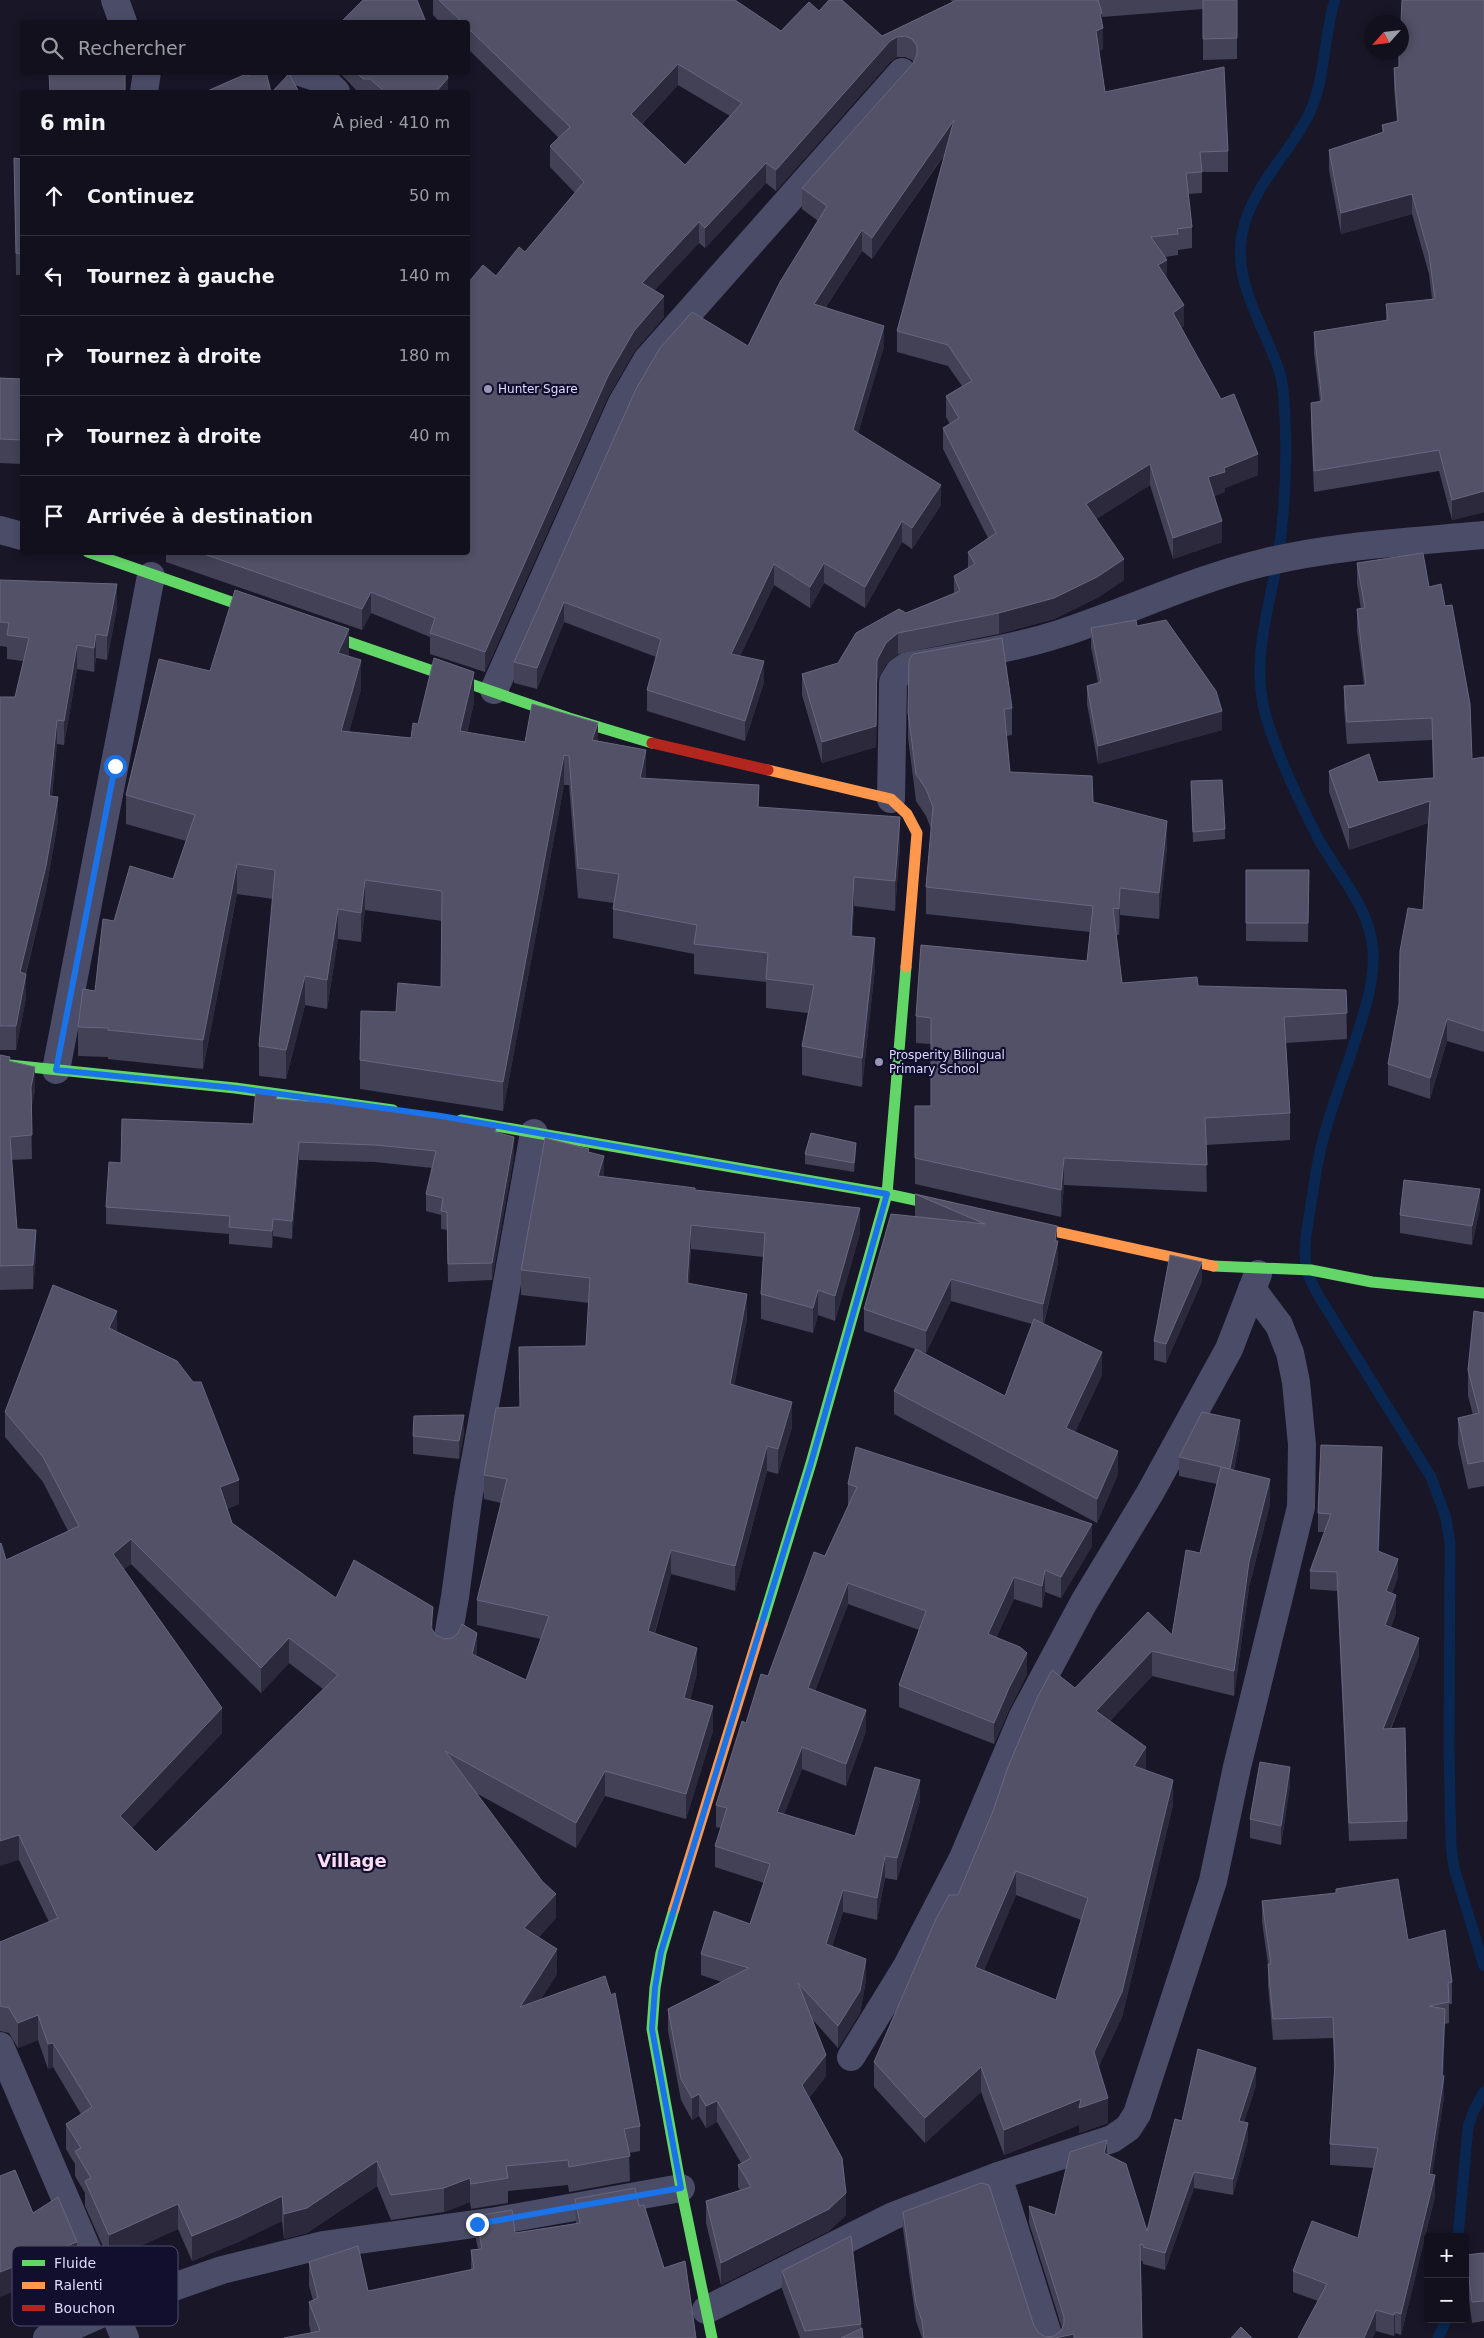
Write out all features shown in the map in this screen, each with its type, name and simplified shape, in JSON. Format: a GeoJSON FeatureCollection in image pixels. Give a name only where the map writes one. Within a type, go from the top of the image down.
{"type":"FeatureCollection","features":[{"type":"Feature","properties":{"kind":"street"},"geometry":{"type":"LineString","coordinates":[[115,0],[122,20]]}},
{"type":"Feature","properties":{"kind":"street"},"geometry":{"type":"LineString","coordinates":[[494,690],[622,403],[647,360],[902,72]]}},
{"type":"Feature","properties":{"kind":"street"},"geometry":{"type":"LineString","coordinates":[[144,90],[147,75]]}},
{"type":"Feature","properties":{"kind":"street"},"geometry":{"type":"LineString","coordinates":[[309,75],[324,80],[334,90]]}},
{"type":"Feature","properties":{"kind":"street"},"geometry":{"type":"LineString","coordinates":[[0,530],[20,535]]}},
{"type":"Feature","properties":{"kind":"street"},"geometry":{"type":"LineString","coordinates":[[891,799],[893,682],[898,672],[907,666],[1015,646],[1059,634],[1198,581],[1261,563],[1317,551],[1484,535]]}},
{"type":"Feature","properties":{"kind":"street"},"geometry":{"type":"LineString","coordinates":[[94,555],[281,619]]}},
{"type":"Feature","properties":{"kind":"street"},"geometry":{"type":"LineString","coordinates":[[56,1070],[152,576]]}},
{"type":"Feature","properties":{"kind":"street"},"geometry":{"type":"LineString","coordinates":[[300,625],[494,690],[569,718],[637,738],[891,799],[911,818],[917,833],[887,1194],[811,1463],[661,1952],[655,1988],[652,2029],[681,2188],[712,2338]]}},
{"type":"Feature","properties":{"kind":"street"},"geometry":{"type":"LineString","coordinates":[[0,1064],[235,1088],[402,1111]]}},
{"type":"Feature","properties":{"kind":"street"},"geometry":{"type":"LineString","coordinates":[[450,1118],[887,1194],[965,1211]]}},
{"type":"Feature","properties":{"kind":"street"},"geometry":{"type":"LineString","coordinates":[[446,1648],[468,1500],[534,1133]]}},
{"type":"Feature","properties":{"kind":"street"},"geometry":{"type":"LineString","coordinates":[[1014,1222],[1256,1278],[1311,1270],[1372,1282],[1484,1293]]}},
{"type":"Feature","properties":{"kind":"street"},"geometry":{"type":"LineString","coordinates":[[706,2310],[893,2216],[998,2176],[1112,2139],[1128,2128],[1137,2114],[1213,1881],[1237,1767],[1301,1507],[1302,1444],[1296,1382],[1290,1353],[1280,1325],[1256,1278]]}},
{"type":"Feature","properties":{"kind":"street"},"geometry":{"type":"LineString","coordinates":[[851,2057],[907,1966],[963,1858],[1023,1716],[1084,1602],[1150,1493],[1229,1349],[1256,1278]]}},
{"type":"Feature","properties":{"kind":"street"},"geometry":{"type":"LineString","coordinates":[[0,2046],[87,2246]]}},
{"type":"Feature","properties":{"kind":"street"},"geometry":{"type":"LineString","coordinates":[[998,2176],[1049,2338]]}},
{"type":"Feature","properties":{"kind":"street"},"geometry":{"type":"LineString","coordinates":[[178,2285],[222,2270],[323,2245],[496,2221],[681,2188]]}},
{"type":"Feature","properties":{"kind":"street"},"geometry":{"type":"LineString","coordinates":[[48,2338],[74,2326]]}},
{"type":"Feature","properties":{"kind":"street"},"geometry":{"type":"LineString","coordinates":[[121,2326],[125,2338]]}},
{"type":"Feature","properties":{"kind":"building"},"geometry":{"type":"Polygon","coordinates":[[[363,0],[417,0],[425,20],[343,20],[363,0]]]}},
{"type":"Feature","properties":{"kind":"building"},"geometry":{"type":"Polygon","coordinates":[[[439,0],[735,0],[781,31],[809,2],[819,11],[829,0],[842,0],[882,36],[957,0],[1098,0],[1102,13],[1100,14],[1103,28],[1096,31],[1105,92],[1224,67],[1228,151],[1200,152],[1202,172],[1186,173],[1192,227],[1177,229],[1178,234],[1151,237],[1167,260],[1158,265],[1184,305],[1173,313],[1221,399],[1234,394],[1258,454],[1224,468],[1225,472],[1208,477],[1222,521],[1173,538],[1150,464],[1086,504],[1124,559],[1097,577],[1054,598],[999,613],[898,633],[886,643],[877,660],[876,726],[822,742],[802,674],[838,663],[856,633],[899,609],[906,613],[960,591],[954,576],[975,564],[968,552],[996,533],[943,428],[959,418],[946,396],[972,381],[948,345],[897,331],[954,120],[872,238],[862,230],[814,304],[884,326],[853,430],[941,485],[912,528],[902,521],[865,587],[824,563],[810,587],[774,564],[731,654],[764,661],[745,721],[647,690],[661,639],[564,602],[537,668],[514,662],[636,389],[660,348],[692,312],[748,346],[780,282],[827,206],[802,188],[914,62],[917,46],[912,39],[905,36],[897,37],[890,41],[776,170],[766,163],[705,228],[699,222],[642,283],[664,296],[634,331],[608,376],[485,652],[430,633],[435,618],[371,592],[362,609],[207,555],[470,555],[470,281],[483,265],[496,276],[519,247],[525,252],[584,182],[550,146],[570,127],[470,30],[470,20],[460,20],[439,0]],[[678,64],[631,114],[685,165],[742,103],[678,64]]]}},
{"type":"Feature","properties":{"kind":"building"},"geometry":{"type":"Polygon","coordinates":[[[1203,0],[1237,0],[1237,38],[1203,39],[1203,0]]]}},
{"type":"Feature","properties":{"kind":"building"},"geometry":{"type":"Polygon","coordinates":[[[1402,0],[1484,0],[1484,491],[1452,500],[1439,450],[1314,471],[1311,403],[1322,401],[1314,332],[1388,320],[1386,304],[1435,299],[1429,254],[1412,194],[1341,213],[1329,150],[1384,132],[1382,125],[1398,121],[1394,68],[1399,67],[1399,60],[1409,60],[1409,15],[1401,15],[1402,0]]]}},
{"type":"Feature","properties":{"kind":"building"},"geometry":{"type":"Polygon","coordinates":[[[49,75],[125,75],[125,90],[50,90],[49,75]]]}},
{"type":"Feature","properties":{"kind":"building"},"geometry":{"type":"Polygon","coordinates":[[[244,75],[267,75],[270,90],[210,90],[244,75]]]}},
{"type":"Feature","properties":{"kind":"building"},"geometry":{"type":"Polygon","coordinates":[[[290,75],[298,90],[274,90],[290,75]]]}},
{"type":"Feature","properties":{"kind":"building"},"geometry":{"type":"Polygon","coordinates":[[[359,75],[447,75],[448,78],[438,90],[383,90],[370,79],[363,79],[359,75]]]}},
{"type":"Feature","properties":{"kind":"building"},"geometry":{"type":"Polygon","coordinates":[[[14,158],[20,159],[20,254],[16,253],[14,158]]]}},
{"type":"Feature","properties":{"kind":"building"},"geometry":{"type":"Polygon","coordinates":[[[0,378],[20,379],[20,440],[0,439],[0,378]]]}},
{"type":"Feature","properties":{"kind":"building"},"geometry":{"type":"Polygon","coordinates":[[[1423,553],[1429,587],[1441,584],[1445,606],[1452,605],[1470,704],[1472,759],[1484,757],[1484,1031],[1447,1019],[1430,1078],[1388,1064],[1399,1004],[1400,951],[1408,908],[1423,910],[1430,801],[1349,828],[1329,771],[1369,754],[1378,782],[1434,778],[1432,718],[1347,722],[1344,686],[1366,685],[1357,609],[1365,608],[1357,563],[1423,553]]]}},
{"type":"Feature","properties":{"kind":"building"},"geometry":{"type":"Polygon","coordinates":[[[0,580],[117,584],[107,636],[96,634],[94,648],[77,645],[64,721],[57,720],[49,796],[58,797],[46,866],[20,972],[26,974],[16,1026],[0,1026],[0,697],[15,697],[29,638],[7,635],[9,623],[0,622],[0,580]]]}},
{"type":"Feature","properties":{"kind":"building"},"geometry":{"type":"Polygon","coordinates":[[[235,590],[349,629],[338,653],[361,660],[341,731],[411,738],[413,723],[418,724],[434,658],[474,672],[460,731],[525,742],[532,704],[598,723],[592,740],[646,750],[640,778],[759,785],[758,807],[900,817],[895,881],[854,877],[851,936],[875,938],[862,1058],[802,1046],[814,985],[766,979],[768,953],[694,944],[697,925],[613,909],[619,874],[578,868],[569,756],[564,755],[503,1082],[360,1060],[361,1011],[396,1012],[398,983],[441,987],[442,891],[365,880],[361,913],[338,909],[327,980],[305,976],[286,1050],[259,1046],[275,870],[237,864],[203,1040],[108,1030],[108,1028],[78,1027],[83,989],[95,991],[103,919],[114,921],[130,866],[173,879],[195,815],[126,795],[159,659],[210,671],[235,590]]]}},
{"type":"Feature","properties":{"kind":"building"},"geometry":{"type":"Polygon","coordinates":[[[1136,620],[1137,626],[1166,620],[1216,691],[1222,711],[1098,746],[1087,686],[1101,682],[1091,628],[1136,620]]]}},
{"type":"Feature","properties":{"kind":"building"},"geometry":{"type":"Polygon","coordinates":[[[1002,638],[1012,708],[1004,709],[1010,772],[1092,776],[1093,802],[1167,821],[1159,893],[1120,888],[1119,909],[1113,908],[1122,983],[1197,977],[1198,986],[1346,990],[1347,1013],[1284,1017],[1290,1113],[1205,1118],[1207,1165],[1064,1158],[1061,1190],[915,1158],[915,1106],[931,1106],[931,1018],[916,1016],[921,945],[1087,961],[1093,906],[926,887],[933,807],[926,789],[916,774],[908,712],[909,660],[913,654],[1002,638]]]}},
{"type":"Feature","properties":{"kind":"building"},"geometry":{"type":"Polygon","coordinates":[[[1222,780],[1225,829],[1193,832],[1191,781],[1222,780]]]}},
{"type":"Feature","properties":{"kind":"building"},"geometry":{"type":"Polygon","coordinates":[[[1246,870],[1309,870],[1308,923],[1246,923],[1246,870]]]}},
{"type":"Feature","properties":{"kind":"building"},"geometry":{"type":"Polygon","coordinates":[[[0,1055],[10,1057],[9,1061],[35,1067],[31,1087],[32,1135],[10,1137],[17,1229],[36,1230],[33,1265],[0,1266],[0,1055]]]}},
{"type":"Feature","properties":{"kind":"building"},"geometry":{"type":"Polygon","coordinates":[[[256,1089],[278,1092],[276,1099],[359,1105],[359,1103],[497,1124],[495,1132],[514,1137],[492,1263],[448,1264],[447,1212],[441,1211],[443,1198],[426,1194],[436,1151],[375,1145],[299,1142],[292,1221],[273,1219],[272,1231],[229,1227],[230,1216],[106,1207],[109,1162],[121,1163],[122,1119],[253,1124],[256,1089]]]}},
{"type":"Feature","properties":{"kind":"building"},"geometry":{"type":"Polygon","coordinates":[[[811,1133],[856,1143],[854,1163],[805,1154],[811,1133]]]}},
{"type":"Feature","properties":{"kind":"building"},"geometry":{"type":"Polygon","coordinates":[[[545,1138],[589,1149],[588,1152],[604,1156],[598,1176],[695,1188],[695,1190],[860,1208],[835,1296],[818,1290],[813,1308],[761,1294],[765,1233],[691,1225],[687,1283],[747,1294],[730,1384],[792,1402],[778,1449],[767,1446],[735,1566],[671,1550],[648,1631],[697,1648],[684,1698],[713,1706],[686,1794],[605,1771],[576,1823],[445,1751],[542,1881],[556,1894],[524,1928],[557,1949],[520,2007],[605,1976],[611,1995],[615,1993],[640,2126],[624,2129],[630,2156],[569,2167],[568,2160],[506,2166],[508,2178],[471,2184],[470,2178],[444,2188],[391,2195],[377,2161],[307,2208],[284,2214],[282,2196],[192,2236],[178,2204],[109,2235],[85,2181],[91,2178],[75,2151],[81,2148],[66,2124],[92,2107],[53,2043],[48,2044],[38,2015],[18,2023],[9,2008],[0,2006],[0,1942],[58,1918],[19,1835],[0,1841],[0,1544],[6,1560],[79,1526],[43,1457],[5,1412],[53,1285],[117,1311],[109,1328],[177,1361],[193,1382],[201,1382],[239,1480],[220,1487],[232,1523],[336,1598],[354,1560],[433,1607],[431,1628],[436,1635],[444,1639],[452,1638],[458,1633],[462,1624],[477,1633],[472,1654],[526,1680],[549,1616],[477,1600],[507,1479],[484,1475],[496,1408],[520,1407],[519,1347],[586,1346],[590,1278],[521,1270],[545,1138]],[[131,1539],[113,1554],[222,1708],[120,1816],[156,1852],[338,1675],[289,1638],[261,1668],[131,1539]]]}},
{"type":"Feature","properties":{"kind":"building"},"geometry":{"type":"Polygon","coordinates":[[[1404,1180],[1480,1189],[1472,1226],[1400,1215],[1404,1180]]]}},
{"type":"Feature","properties":{"kind":"building"},"geometry":{"type":"Polygon","coordinates":[[[915,1194],[1057,1226],[1055,1241],[1058,1241],[1043,1304],[951,1279],[926,1331],[864,1309],[891,1214],[985,1224],[915,1194]]]}},
{"type":"Feature","properties":{"kind":"building"},"geometry":{"type":"Polygon","coordinates":[[[1170,1255],[1202,1262],[1166,1344],[1154,1341],[1170,1255]]]}},
{"type":"Feature","properties":{"kind":"building"},"geometry":{"type":"Polygon","coordinates":[[[1474,1311],[1484,1313],[1484,1461],[1468,1464],[1458,1418],[1479,1413],[1468,1370],[1474,1311]]]}},
{"type":"Feature","properties":{"kind":"building"},"geometry":{"type":"Polygon","coordinates":[[[1034,1319],[1102,1352],[1066,1428],[1118,1451],[1097,1499],[894,1391],[916,1349],[1005,1396],[1034,1319]]]}},
{"type":"Feature","properties":{"kind":"building"},"geometry":{"type":"Polygon","coordinates":[[[1202,1412],[1240,1420],[1230,1469],[1179,1457],[1202,1412]]]}},
{"type":"Feature","properties":{"kind":"building"},"geometry":{"type":"Polygon","coordinates":[[[464,1415],[459,1441],[413,1436],[414,1416],[464,1415]]]}},
{"type":"Feature","properties":{"kind":"building"},"geometry":{"type":"Polygon","coordinates":[[[1321,1445],[1382,1447],[1378,1551],[1398,1559],[1386,1591],[1396,1595],[1385,1625],[1419,1638],[1383,1729],[1405,1728],[1407,1821],[1349,1823],[1337,1572],[1310,1571],[1331,1514],[1318,1513],[1321,1445]]]}},
{"type":"Feature","properties":{"kind":"building"},"geometry":{"type":"Polygon","coordinates":[[[856,1447],[1092,1524],[1061,1577],[1045,1570],[1042,1586],[1014,1577],[988,1634],[1020,1647],[1027,1653],[994,1723],[899,1685],[926,1611],[848,1583],[808,1688],[866,1710],[846,1764],[802,1747],[777,1812],[855,1836],[875,1767],[920,1780],[897,1858],[885,1856],[877,1898],[843,1890],[826,1944],[866,1959],[860,1991],[838,2026],[798,1983],[826,2055],[802,2085],[842,2158],[846,2193],[829,2209],[721,2263],[706,2201],[751,2187],[738,2165],[751,2158],[717,2101],[706,2106],[699,2094],[692,2098],[681,2079],[668,2009],[749,1968],[701,1954],[714,1911],[750,1924],[770,1864],[715,1846],[727,1808],[716,1805],[742,1721],[746,1723],[761,1674],[768,1676],[814,1552],[825,1556],[857,1487],[848,1484],[856,1447]]]}},
{"type":"Feature","properties":{"kind":"building"},"geometry":{"type":"Polygon","coordinates":[[[1221,1467],[1270,1479],[1249,1562],[1234,1671],[1152,1651],[1096,1711],[1146,1747],[1134,1766],[1173,1780],[1122,1992],[1094,2052],[1108,2098],[1079,2108],[1081,2099],[1004,2130],[981,2067],[925,2118],[874,2062],[936,1919],[949,1895],[958,1895],[1037,1698],[1052,1670],[1075,1688],[1148,1612],[1172,1635],[1186,1550],[1200,1553],[1221,1467]],[[1016,1871],[975,1967],[1056,2000],[1088,1898],[1016,1871]]]}},
{"type":"Feature","properties":{"kind":"building"},"geometry":{"type":"Polygon","coordinates":[[[1260,1762],[1290,1767],[1281,1826],[1250,1819],[1260,1762]]]}},
{"type":"Feature","properties":{"kind":"building"},"geometry":{"type":"Polygon","coordinates":[[[1398,1879],[1408,1940],[1445,1930],[1452,1982],[1448,1983],[1449,2002],[1429,2006],[1445,2009],[1442,2075],[1444,2076],[1429,2174],[1435,2175],[1401,2314],[1395,2312],[1394,2315],[1376,2310],[1364,2338],[1298,2338],[1327,2284],[1293,2271],[1312,2221],[1358,2238],[1378,2148],[1330,2144],[1335,2064],[1333,2017],[1273,2019],[1268,1964],[1271,1964],[1262,1901],[1336,1893],[1336,1889],[1398,1879]]]}},
{"type":"Feature","properties":{"kind":"building"},"geometry":{"type":"Polygon","coordinates":[[[1198,2049],[1256,2068],[1239,2121],[1248,2123],[1233,2179],[1194,2172],[1165,2253],[1143,2247],[1144,2245],[1140,2244],[1142,2338],[1074,2338],[1074,2334],[1055,2338],[924,2338],[922,2321],[916,2304],[903,2212],[981,2183],[989,2185],[1034,2326],[1039,2333],[1046,2337],[1054,2336],[1061,2331],[1064,2317],[1029,2206],[1055,2215],[1070,2152],[1107,2140],[1104,2153],[1126,2164],[1147,2231],[1175,2119],[1182,2121],[1198,2049]]]}},
{"type":"Feature","properties":{"kind":"building"},"geometry":{"type":"Polygon","coordinates":[[[15,2170],[33,2213],[58,2197],[77,2242],[67,2246],[12,2246],[12,2267],[0,2272],[0,2176],[15,2170]]]}},
{"type":"Feature","properties":{"kind":"building"},"geometry":{"type":"Polygon","coordinates":[[[635,2188],[639,2206],[644,2205],[664,2268],[685,2261],[696,2338],[284,2338],[320,2331],[309,2302],[318,2298],[309,2262],[358,2246],[368,2291],[474,2269],[471,2250],[482,2249],[476,2216],[512,2210],[515,2233],[580,2223],[575,2199],[635,2188]]]}},
{"type":"Feature","properties":{"kind":"building"},"geometry":{"type":"Polygon","coordinates":[[[851,2236],[861,2324],[805,2331],[782,2271],[851,2236]]]}},
{"type":"Feature","properties":{"kind":"building"},"geometry":{"type":"Polygon","coordinates":[[[1484,2253],[1484,2301],[1472,2302],[1469,2278],[1469,2255],[1484,2253]]]}},
{"type":"Feature","properties":{"kind":"building"},"geometry":{"type":"Polygon","coordinates":[[[1241,2327],[1252,2338],[1231,2338],[1241,2327]]]}},
{"type":"Feature","properties":{"kind":"building"},"geometry":{"type":"Polygon","coordinates":[[[862,2328],[863,2338],[841,2338],[862,2328]]]}},
{"type":"Feature","properties":{"kind":"waterway"},"geometry":{"type":"LineString","coordinates":[[1335,0],[1315,101],[1301,129],[1253,201],[1242,234],[1240,252],[1245,285],[1250,301],[1271,349],[1281,378],[1285,419],[1286,471],[1284,506],[1278,557],[1263,635],[1260,674],[1261,693],[1270,728],[1296,794],[1319,840],[1360,906],[1371,935],[1373,961],[1369,994],[1320,1151],[1306,1235],[1306,1266],[1310,1280],[1323,1303],[1431,1477],[1446,1518],[1450,1543],[1449,1749],[1451,1845],[1454,1868],[1484,1966]]}},
{"type":"Feature","properties":{"kind":"waterway"},"geometry":{"type":"LineString","coordinates":[[1458,2233],[1468,2127],[1474,2110],[1484,2092]]}},
{"type":"Feature","properties":{"kind":"waterway"},"geometry":{"type":"LineString","coordinates":[[1438,2338],[1445,2323]]}},
{"type":"Feature","properties":{"kind":"traffic: fast"},"geometry":{"type":"LineString","coordinates":[[97,555],[266,614]]}},
{"type":"Feature","properties":{"kind":"traffic: fast"},"geometry":{"type":"LineString","coordinates":[[314,630],[569,718],[652,743]]}},
{"type":"Feature","properties":{"kind":"traffic: fast"},"geometry":{"type":"LineString","coordinates":[[762,1624],[811,1463],[887,1194],[906,967]]}},
{"type":"Feature","properties":{"kind":"traffic: fast"},"geometry":{"type":"LineString","coordinates":[[0,1064],[235,1088],[393,1110]]}},
{"type":"Feature","properties":{"kind":"traffic: fast"},"geometry":{"type":"LineString","coordinates":[[461,1120],[887,1194],[952,1208]]}},
{"type":"Feature","properties":{"kind":"traffic: fast"},"geometry":{"type":"LineString","coordinates":[[1213,1266],[1311,1270],[1372,1282],[1484,1293]]}},
{"type":"Feature","properties":{"kind":"traffic: fast"},"geometry":{"type":"LineString","coordinates":[[674,1909],[661,1953],[655,1988],[652,2029],[681,2188],[712,2338]]}},
{"type":"Feature","properties":{"kind":"traffic: slow"},"geometry":{"type":"LineString","coordinates":[[768,770],[891,799],[907,814],[917,833],[906,967]]}},
{"type":"Feature","properties":{"kind":"traffic: slow"},"geometry":{"type":"LineString","coordinates":[[1021,1224],[1213,1266]]}},
{"type":"Feature","properties":{"kind":"traffic: slow"},"geometry":{"type":"LineString","coordinates":[[674,1909],[762,1624]]}},
{"type":"Feature","properties":{"kind":"traffic: jam"},"geometry":{"type":"LineString","coordinates":[[652,743],[768,770]]}},
{"type":"Feature","properties":{"kind":"place","name":"Hunter Sgare"},"geometry":{"type":"Point","coordinates":[488,389]}},
{"type":"Feature","properties":{"kind":"place","name":"Prosperity Bilingual Primary School"},"geometry":{"type":"Point","coordinates":[879,1062]}},
{"type":"Feature","properties":{"kind":"district","name":"Village"},"geometry":{"type":"Point","coordinates":[352,1861]}},
{"type":"Feature","properties":{"kind":"route"},"geometry":{"type":"LineString","coordinates":[[115,766],[56,1070],[235,1088],[441,1116],[887,1194],[811,1463],[661,1952],[655,1988],[652,2029],[681,2188],[477,2224]]}}]}
